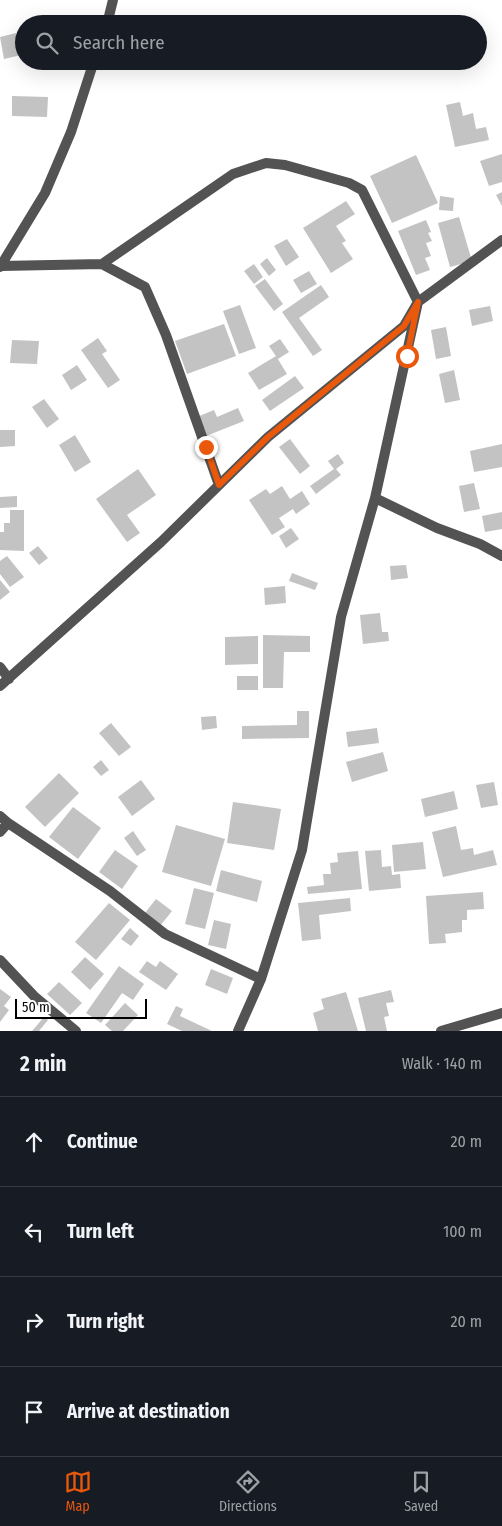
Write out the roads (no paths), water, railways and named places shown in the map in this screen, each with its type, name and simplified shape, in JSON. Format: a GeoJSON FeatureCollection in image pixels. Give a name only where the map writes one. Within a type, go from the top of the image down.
{"type":"FeatureCollection","features":[{"type":"Feature","properties":{"kind":"street"},"geometry":{"type":"LineString","coordinates":[[110,15],[114,0]]}},
{"type":"Feature","properties":{"kind":"street"},"geometry":{"type":"LineString","coordinates":[[0,266],[45,193],[70,132],[91,70]]}},
{"type":"Feature","properties":{"kind":"street"},"geometry":{"type":"LineString","coordinates":[[102,264],[233,174],[266,163],[285,165],[349,183],[362,190],[418,302],[375,498],[342,616],[302,850],[261,979],[238,1031]]}},
{"type":"Feature","properties":{"kind":"street"},"geometry":{"type":"LineString","coordinates":[[0,686],[161,542],[268,437],[404,326],[418,302],[502,240]]}},
{"type":"Feature","properties":{"kind":"street"},"geometry":{"type":"LineString","coordinates":[[0,266],[102,264],[145,287],[166,335],[219,485]]}},
{"type":"Feature","properties":{"kind":"street"},"geometry":{"type":"LineString","coordinates":[[375,498],[437,528],[480,544],[502,556]]}},
{"type":"Feature","properties":{"kind":"street"},"geometry":{"type":"LineString","coordinates":[[0,667],[9,679]]}},
{"type":"Feature","properties":{"kind":"street"},"geometry":{"type":"LineString","coordinates":[[0,832],[4,819],[110,891],[165,934],[261,979]]}},
{"type":"Feature","properties":{"kind":"street"},"geometry":{"type":"LineString","coordinates":[[0,960],[34,996],[76,1031]]}},
{"type":"Feature","properties":{"kind":"street"},"geometry":{"type":"LineString","coordinates":[[441,1031],[502,1013]]}}]}
